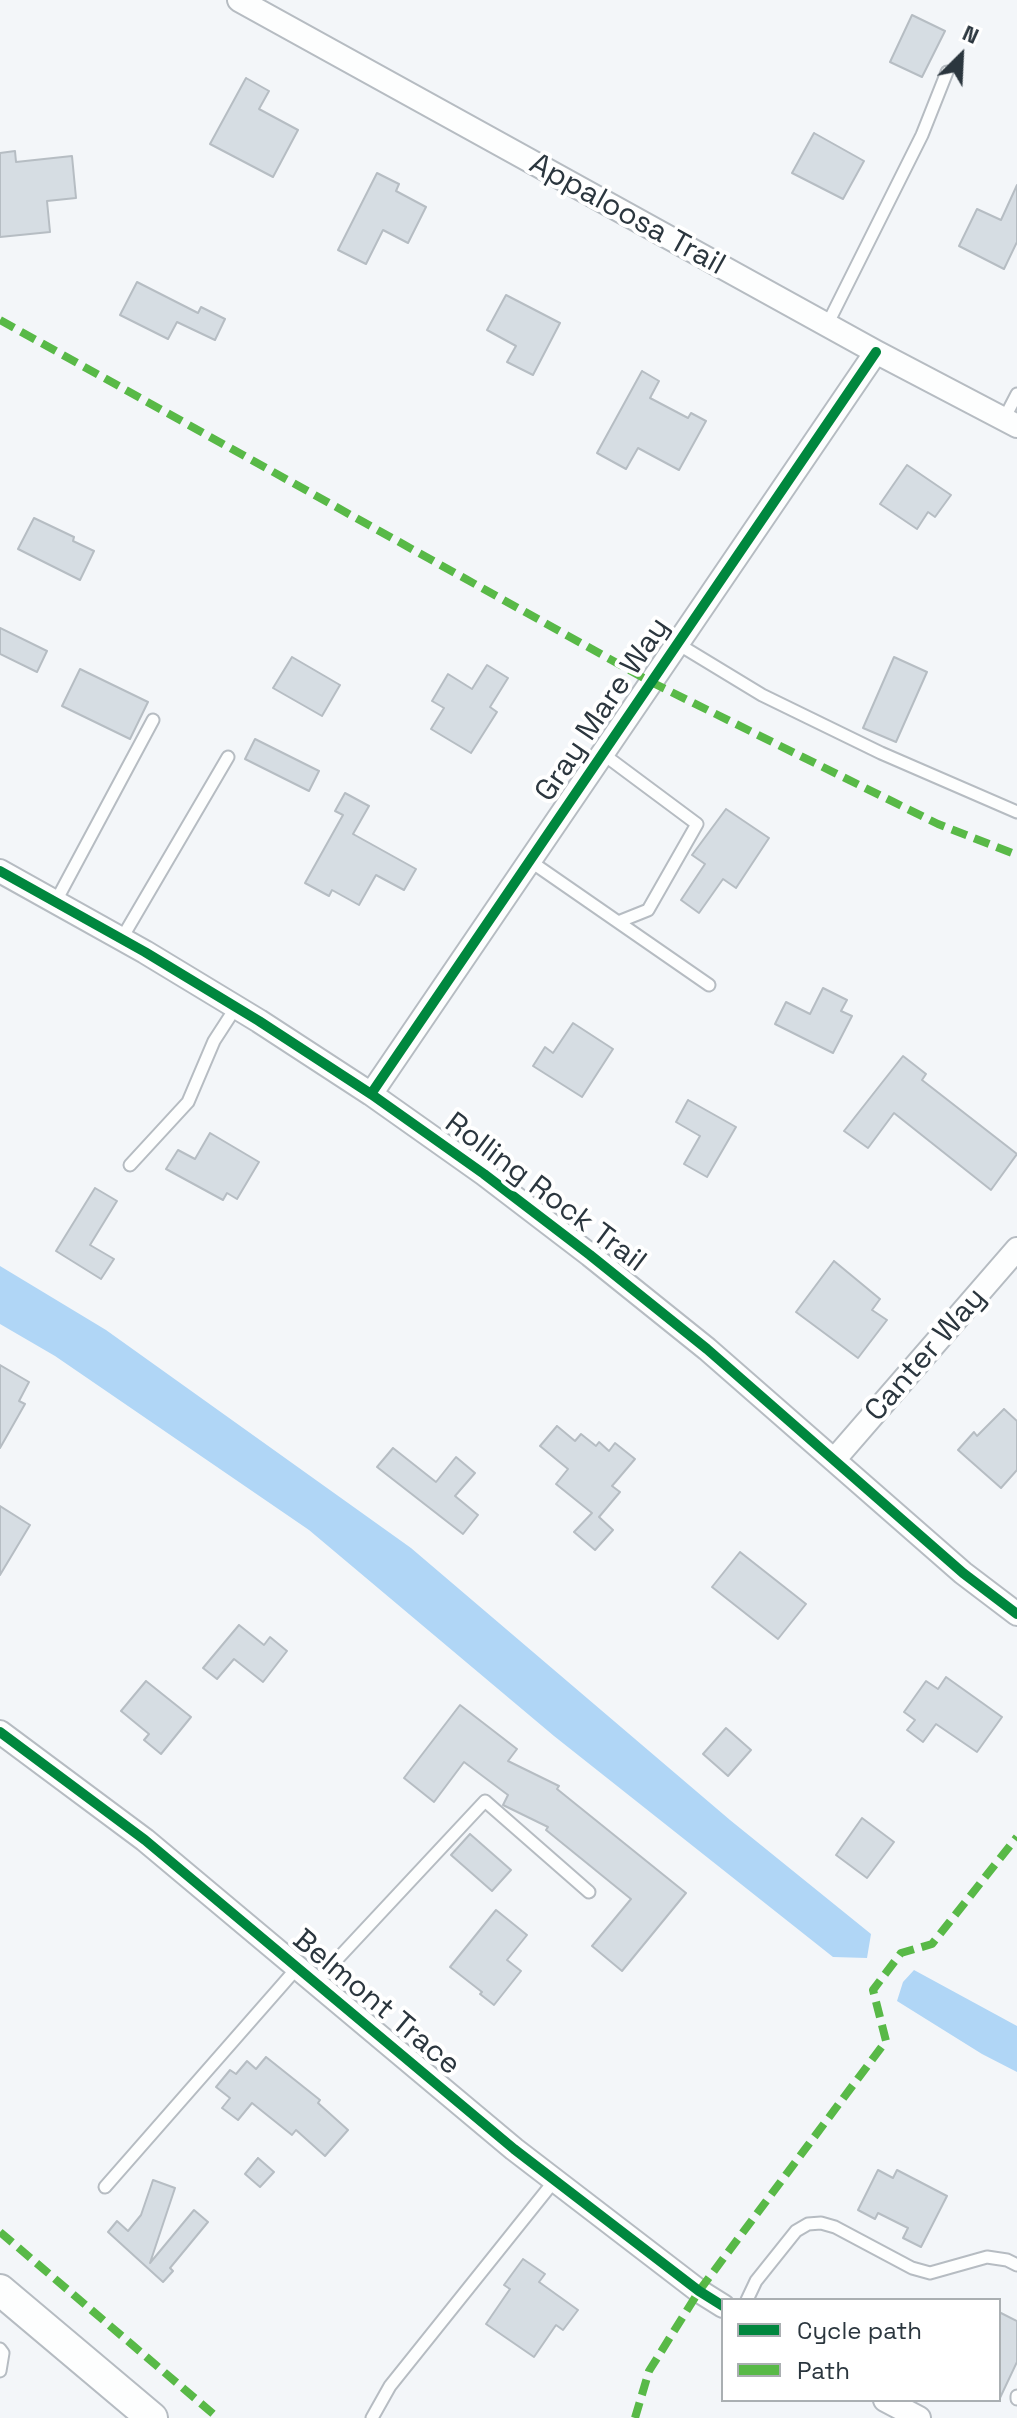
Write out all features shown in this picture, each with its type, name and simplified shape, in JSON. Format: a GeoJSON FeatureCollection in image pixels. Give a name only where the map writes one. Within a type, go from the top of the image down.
{"type":"FeatureCollection","features":[{"type":"Feature","properties":{"kind":"street","name":"Appaloosa Trail"},"geometry":{"type":"LineString","coordinates":[[239,0],[876,352],[1010,422]]}},
{"type":"Feature","properties":{"kind":"street","name":"Gray Mare Way"},"geometry":{"type":"LineString","coordinates":[[371,1094],[876,352]]}},
{"type":"Feature","properties":{"kind":"street","name":"Rolling Rock Trail"},"geometry":{"type":"LineString","coordinates":[[0,871],[122,938],[236,1007],[371,1094],[484,1174],[707,1349],[963,1573],[1017,1614]]}},
{"type":"Feature","properties":{"kind":"street","name":"Canter Way"},"geometry":{"type":"LineString","coordinates":[[834,1460],[1017,1249]]}},
{"type":"Feature","properties":{"kind":"street","name":"Belmont Trace"},"geometry":{"type":"LineString","coordinates":[[0,1732],[145,1840],[455,2102],[699,2291],[721,2305]]}},
{"type":"Feature","properties":{"kind":"street"},"geometry":{"type":"LineString","coordinates":[[0,2290],[152,2418]]}},
{"type":"Feature","properties":{"kind":"street"},"geometry":{"type":"LineString","coordinates":[[889,2402],[919,2418]]}},
{"type":"Feature","properties":{"kind":"lane"},"geometry":{"type":"LineString","coordinates":[[827,325],[922,135],[947,72]]}},
{"type":"Feature","properties":{"kind":"lane"},"geometry":{"type":"LineString","coordinates":[[1010,422],[1017,394]]}},
{"type":"Feature","properties":{"kind":"lane"},"geometry":{"type":"LineString","coordinates":[[678,644],[762,695],[881,753],[1017,812]]}},
{"type":"Feature","properties":{"kind":"lane"},"geometry":{"type":"LineString","coordinates":[[56,901],[153,720]]}},
{"type":"Feature","properties":{"kind":"lane"},"geometry":{"type":"LineString","coordinates":[[603,754],[697,824],[648,910],[618,922]]}},
{"type":"Feature","properties":{"kind":"lane"},"geometry":{"type":"LineString","coordinates":[[122,938],[228,757]]}},
{"type":"Feature","properties":{"kind":"lane"},"geometry":{"type":"LineString","coordinates":[[530,861],[709,985]]}},
{"type":"Feature","properties":{"kind":"lane"},"geometry":{"type":"LineString","coordinates":[[130,1165],[188,1102],[214,1041],[236,1007]]}},
{"type":"Feature","properties":{"kind":"lane"},"geometry":{"type":"LineString","coordinates":[[314,1983],[485,1801],[589,1892]]}},
{"type":"Feature","properties":{"kind":"lane"},"geometry":{"type":"LineString","coordinates":[[105,2187],[297,1968]]}},
{"type":"Feature","properties":{"kind":"lane"},"geometry":{"type":"LineString","coordinates":[[372,2418],[390,2386],[555,2180]]}},
{"type":"Feature","properties":{"kind":"lane"},"geometry":{"type":"LineString","coordinates":[[748,2298],[756,2281],[785,2243],[808,2224],[821,2223],[835,2227],[912,2268],[930,2273],[987,2257],[1017,2265]]}},
{"type":"Feature","properties":{"kind":"lane"},"geometry":{"type":"LineString","coordinates":[[0,2349],[3,2353],[0,2371]]}},
{"type":"Feature","properties":{"kind":"water"},"geometry":{"type":"Polygon","coordinates":[[[0,1266],[106,1330],[411,1548],[730,1820],[871,1934],[867,1958],[833,1957],[554,1736],[309,1530],[55,1356],[0,1324],[0,1266]]]}},
{"type":"Feature","properties":{"kind":"water"},"geometry":{"type":"Polygon","coordinates":[[[914,1970],[1017,2026],[1017,2072],[897,2001],[903,1982],[914,1970]]]}},
{"type":"Feature","properties":{"kind":"building"},"geometry":{"type":"Polygon","coordinates":[[[912,15],[945,31],[922,77],[890,62],[912,15]]]}},
{"type":"Feature","properties":{"kind":"building"},"geometry":{"type":"Polygon","coordinates":[[[246,78],[269,91],[259,109],[298,130],[273,177],[210,144],[246,78]]]}},
{"type":"Feature","properties":{"kind":"building"},"geometry":{"type":"Polygon","coordinates":[[[814,133],[864,161],[843,199],[792,173],[814,133]]]}},
{"type":"Feature","properties":{"kind":"building"},"geometry":{"type":"Polygon","coordinates":[[[15,151],[16,162],[72,156],[76,198],[47,201],[50,232],[0,237],[0,153],[15,151]]]}},
{"type":"Feature","properties":{"kind":"building"},"geometry":{"type":"Polygon","coordinates":[[[377,173],[399,184],[396,191],[426,207],[408,243],[383,230],[366,264],[338,250],[377,173]]]}},
{"type":"Feature","properties":{"kind":"building"},"geometry":{"type":"Polygon","coordinates":[[[1017,185],[1017,242],[1004,269],[959,246],[977,209],[1001,220],[1017,185]]]}},
{"type":"Feature","properties":{"kind":"building"},"geometry":{"type":"Polygon","coordinates":[[[137,282],[198,313],[201,307],[225,319],[215,340],[177,322],[168,339],[120,315],[137,282]]]}},
{"type":"Feature","properties":{"kind":"building"},"geometry":{"type":"Polygon","coordinates":[[[506,295],[560,323],[533,375],[507,362],[516,346],[487,330],[506,295]]]}},
{"type":"Feature","properties":{"kind":"building"},"geometry":{"type":"Polygon","coordinates":[[[642,371],[659,381],[650,398],[688,418],[691,413],[706,421],[679,470],[638,448],[626,469],[597,453],[642,371]]]}},
{"type":"Feature","properties":{"kind":"building"},"geometry":{"type":"Polygon","coordinates":[[[907,465],[951,495],[935,517],[928,512],[917,529],[880,504],[907,465]]]}},
{"type":"Feature","properties":{"kind":"building"},"geometry":{"type":"Polygon","coordinates":[[[34,518],[74,537],[73,541],[94,551],[80,580],[18,549],[34,518]]]}},
{"type":"Feature","properties":{"kind":"building"},"geometry":{"type":"Polygon","coordinates":[[[0,628],[47,651],[37,672],[0,654],[0,628]]]}},
{"type":"Feature","properties":{"kind":"building"},"geometry":{"type":"Polygon","coordinates":[[[292,657],[340,685],[322,716],[273,688],[292,657]]]}},
{"type":"Feature","properties":{"kind":"building"},"geometry":{"type":"Polygon","coordinates":[[[894,657],[927,672],[896,742],[863,728],[894,657]]]}},
{"type":"Feature","properties":{"kind":"building"},"geometry":{"type":"Polygon","coordinates":[[[487,665],[508,678],[490,707],[497,712],[471,753],[431,729],[444,708],[432,701],[448,674],[472,689],[487,665]]]}},
{"type":"Feature","properties":{"kind":"building"},"geometry":{"type":"Polygon","coordinates":[[[80,669],[148,702],[130,739],[62,706],[80,669]]]}},
{"type":"Feature","properties":{"kind":"building"},"geometry":{"type":"Polygon","coordinates":[[[255,739],[319,771],[309,791],[245,759],[255,739]]]}},
{"type":"Feature","properties":{"kind":"building"},"geometry":{"type":"Polygon","coordinates":[[[345,793],[369,806],[353,834],[416,869],[404,890],[376,875],[359,905],[332,890],[329,896],[305,883],[343,815],[335,811],[345,793]]]}},
{"type":"Feature","properties":{"kind":"building"},"geometry":{"type":"Polygon","coordinates":[[[726,809],[769,838],[736,888],[723,879],[699,913],[681,900],[705,864],[692,855],[726,809]]]}},
{"type":"Feature","properties":{"kind":"building"},"geometry":{"type":"Polygon","coordinates":[[[823,988],[847,1000],[841,1011],[852,1016],[833,1053],[775,1024],[786,1002],[810,1014],[823,988]]]}},
{"type":"Feature","properties":{"kind":"building"},"geometry":{"type":"Polygon","coordinates":[[[573,1023],[613,1049],[582,1097],[533,1066],[545,1047],[553,1053],[573,1023]]]}},
{"type":"Feature","properties":{"kind":"building"},"geometry":{"type":"Polygon","coordinates":[[[903,1056],[926,1074],[922,1080],[1017,1154],[991,1190],[894,1113],[868,1148],[844,1131],[903,1056]]]}},
{"type":"Feature","properties":{"kind":"building"},"geometry":{"type":"Polygon","coordinates":[[[688,1100],[736,1127],[707,1177],[684,1164],[700,1136],[676,1122],[688,1100]]]}},
{"type":"Feature","properties":{"kind":"building"},"geometry":{"type":"Polygon","coordinates":[[[210,1133],[259,1162],[237,1199],[227,1193],[223,1200],[166,1169],[178,1150],[195,1159],[210,1133]]]}},
{"type":"Feature","properties":{"kind":"building"},"geometry":{"type":"Polygon","coordinates":[[[95,1188],[117,1201],[90,1245],[114,1259],[101,1279],[56,1251],[95,1188]]]}},
{"type":"Feature","properties":{"kind":"building"},"geometry":{"type":"Polygon","coordinates":[[[834,1261],[880,1299],[872,1310],[887,1320],[858,1358],[796,1312],[834,1261]]]}},
{"type":"Feature","properties":{"kind":"building"},"geometry":{"type":"Polygon","coordinates":[[[0,1365],[29,1382],[19,1401],[25,1404],[0,1448],[0,1365]]]}},
{"type":"Feature","properties":{"kind":"building"},"geometry":{"type":"Polygon","coordinates":[[[1004,1409],[1017,1421],[1017,1470],[1001,1488],[958,1450],[974,1432],[977,1436],[1004,1409]]]}},
{"type":"Feature","properties":{"kind":"building"},"geometry":{"type":"Polygon","coordinates":[[[557,1426],[575,1441],[581,1434],[596,1446],[599,1442],[609,1451],[615,1443],[635,1459],[612,1486],[620,1492],[599,1517],[613,1530],[595,1550],[574,1532],[592,1513],[556,1484],[568,1469],[540,1446],[557,1426]]]}},
{"type":"Feature","properties":{"kind":"building"},"geometry":{"type":"Polygon","coordinates":[[[393,1448],[436,1482],[456,1457],[475,1473],[455,1496],[478,1515],[463,1534],[377,1467],[393,1448]]]}},
{"type":"Feature","properties":{"kind":"building"},"geometry":{"type":"Polygon","coordinates":[[[0,1506],[30,1525],[0,1575],[0,1506]]]}},
{"type":"Feature","properties":{"kind":"building"},"geometry":{"type":"Polygon","coordinates":[[[740,1552],[806,1604],[778,1639],[712,1587],[740,1552]]]}},
{"type":"Feature","properties":{"kind":"building"},"geometry":{"type":"Polygon","coordinates":[[[239,1625],[264,1645],[270,1637],[287,1651],[263,1682],[234,1659],[217,1679],[203,1668],[239,1625]]]}},
{"type":"Feature","properties":{"kind":"building"},"geometry":{"type":"Polygon","coordinates":[[[946,1677],[1002,1717],[977,1752],[936,1724],[923,1742],[907,1730],[915,1720],[904,1712],[926,1681],[938,1689],[946,1677]]]}},
{"type":"Feature","properties":{"kind":"building"},"geometry":{"type":"Polygon","coordinates":[[[146,1681],[191,1717],[161,1754],[144,1740],[149,1734],[121,1711],[146,1681]]]}},
{"type":"Feature","properties":{"kind":"building"},"geometry":{"type":"Polygon","coordinates":[[[460,1705],[517,1749],[508,1761],[559,1786],[557,1789],[686,1893],[622,1971],[592,1946],[631,1899],[546,1830],[548,1827],[503,1805],[508,1795],[464,1762],[434,1802],[404,1778],[460,1705]]]}},
{"type":"Feature","properties":{"kind":"building"},"geometry":{"type":"Polygon","coordinates":[[[726,1728],[751,1750],[728,1776],[703,1754],[726,1728]]]}},
{"type":"Feature","properties":{"kind":"building"},"geometry":{"type":"Polygon","coordinates":[[[862,1818],[894,1842],[867,1878],[836,1855],[862,1818]]]}},
{"type":"Feature","properties":{"kind":"building"},"geometry":{"type":"Polygon","coordinates":[[[470,1834],[511,1870],[492,1891],[451,1855],[470,1834]]]}},
{"type":"Feature","properties":{"kind":"building"},"geometry":{"type":"Polygon","coordinates":[[[496,1910],[527,1935],[507,1960],[521,1971],[494,2005],[450,1967],[496,1910]]]}},
{"type":"Feature","properties":{"kind":"building"},"geometry":{"type":"Polygon","coordinates":[[[266,2057],[320,2100],[318,2103],[348,2130],[325,2156],[296,2130],[292,2135],[252,2103],[238,2120],[222,2108],[230,2098],[216,2087],[230,2070],[236,2074],[247,2061],[256,2069],[266,2057]]]}},
{"type":"Feature","properties":{"kind":"building"},"geometry":{"type":"Polygon","coordinates":[[[258,2158],[274,2172],[260,2187],[245,2174],[258,2158]]]}},
{"type":"Feature","properties":{"kind":"building"},"geometry":{"type":"Polygon","coordinates":[[[878,2170],[893,2178],[897,2170],[947,2196],[921,2247],[903,2238],[908,2228],[878,2213],[875,2219],[858,2210],[878,2170]]]}},
{"type":"Feature","properties":{"kind":"building"},"geometry":{"type":"Polygon","coordinates":[[[153,2180],[175,2188],[150,2263],[194,2210],[208,2222],[170,2268],[173,2271],[163,2282],[108,2232],[117,2221],[128,2231],[141,2215],[153,2180]]]}},
{"type":"Feature","properties":{"kind":"building"},"geometry":{"type":"Polygon","coordinates":[[[523,2259],[545,2274],[539,2282],[578,2310],[563,2330],[556,2325],[534,2357],[486,2324],[510,2289],[504,2285],[523,2259]]]}},
{"type":"Feature","properties":{"kind":"building"},"geometry":{"type":"Polygon","coordinates":[[[1001,2313],[1017,2321],[1017,2362],[1001,2396],[1001,2313]]]}},
{"type":"Feature","properties":{"kind":"marked path"},"geometry":{"type":"LineString","coordinates":[[0,320],[651,682],[938,824],[1017,855]]}},
{"type":"Feature","properties":{"kind":"marked path"},"geometry":{"type":"LineString","coordinates":[[635,2418],[649,2371],[699,2291],[886,2041],[873,1990],[901,1953],[932,1944],[1017,1837]]}},
{"type":"Feature","properties":{"kind":"marked path"},"geometry":{"type":"LineString","coordinates":[[0,2232],[218,2418]]}},
{"type":"Feature","properties":{"kind":"cycle path"},"geometry":{"type":"LineString","coordinates":[[371,1094],[876,352]]}},
{"type":"Feature","properties":{"kind":"cycle path"},"geometry":{"type":"LineString","coordinates":[[0,871],[145,952],[259,1021],[371,1094],[484,1174],[707,1349],[963,1573],[1017,1614]]}},
{"type":"Feature","properties":{"kind":"cycle path"},"geometry":{"type":"LineString","coordinates":[[0,1732],[145,1840],[514,2149],[721,2305]]}}]}
